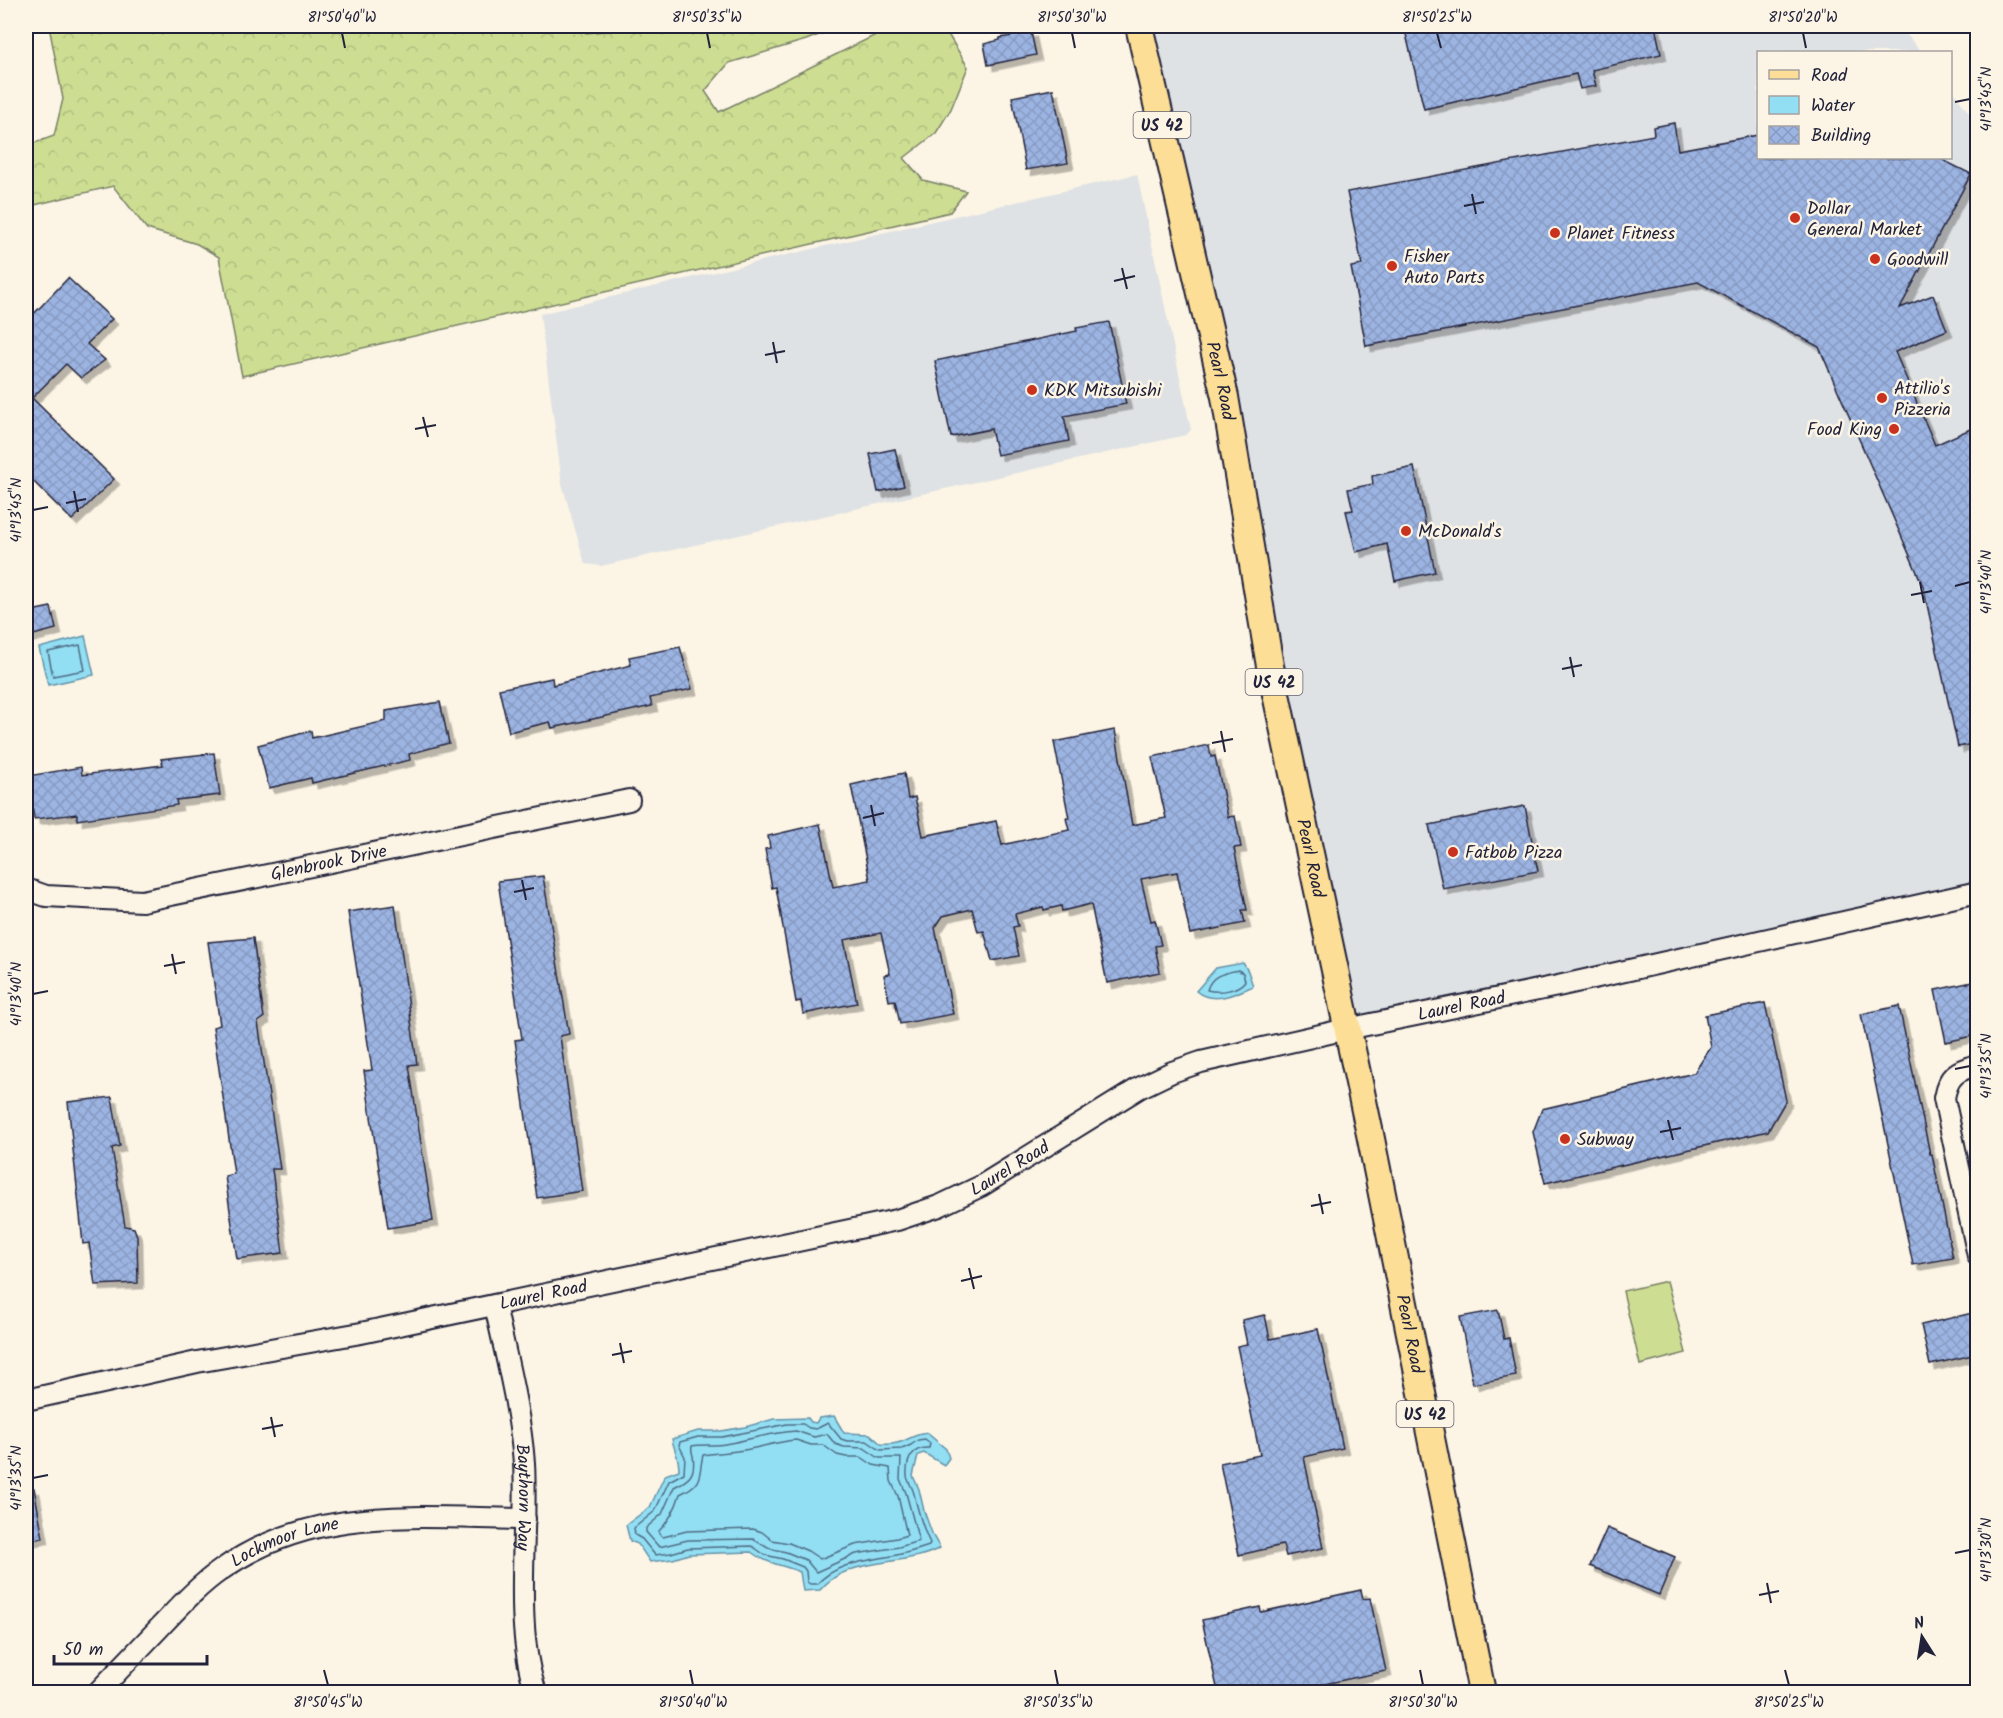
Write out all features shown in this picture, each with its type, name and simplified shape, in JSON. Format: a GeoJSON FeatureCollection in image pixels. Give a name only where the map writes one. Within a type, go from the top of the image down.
{"type":"FeatureCollection","features":[{"type":"Feature","properties":{"kind":"main road","name":"Pearl Road"},"geometry":{"type":"LineString","coordinates":[[1139,26],[1226,397],[1270,666],[1347,1029],[1482,1692]]}},
{"type":"Feature","properties":{"kind":"street","name":"Glenbrook Drive"},"geometry":{"type":"LineString","coordinates":[[26,889],[46,896],[142,901],[629,800]]}},
{"type":"Feature","properties":{"kind":"street","name":"Laurel Road"},"geometry":{"type":"LineString","coordinates":[[26,1400],[197,1362],[361,1333],[897,1220],[939,1206],[981,1186],[1139,1088],[1172,1072],[1201,1062],[1347,1029],[1558,986],[1977,892]]}},
{"type":"Feature","properties":{"kind":"street"},"geometry":{"type":"LineString","coordinates":[[1977,1065],[1964,1068],[1953,1076],[1946,1086],[1944,1098],[1977,1256]]}},
{"type":"Feature","properties":{"kind":"street","name":"Baythorn Way"},"geometry":{"type":"LineString","coordinates":[[495,1305],[519,1419],[524,1463],[524,1611],[527,1650],[536,1692]]}},
{"type":"Feature","properties":{"kind":"street","name":"Lockmoor Lane"},"geometry":{"type":"LineString","coordinates":[[98,1692],[198,1589],[220,1570],[254,1550],[289,1534],[327,1524],[361,1519],[525,1519]]}},
{"type":"Feature","properties":{"kind":"shaded area"},"geometry":{"type":"Polygon","coordinates":[[[1139,26],[1900,26],[1920,51],[1757,51],[1757,159],[1952,159],[1952,90],[1977,123],[1977,893],[1347,1029],[1139,26]]]}},
{"type":"Feature","properties":{"kind":"shaded area"},"geometry":{"type":"Polygon","coordinates":[[[1137,174],[1191,430],[1186,435],[601,566],[585,564],[562,484],[540,314],[1137,174]]]}},
{"type":"Feature","properties":{"kind":"green space"},"geometry":{"type":"Polygon","coordinates":[[[49,26],[580,26],[586,33],[655,26],[842,26],[806,40],[729,63],[705,91],[719,112],[894,26],[943,26],[968,67],[951,109],[936,133],[904,158],[923,180],[966,191],[950,212],[242,376],[219,257],[197,244],[147,229],[113,186],[26,207],[26,146],[54,136],[63,99],[49,26]]]}},
{"type":"Feature","properties":{"kind":"green space"},"geometry":{"type":"Polygon","coordinates":[[[1667,1281],[1686,1353],[1640,1365],[1623,1291],[1667,1281]]]}},
{"type":"Feature","properties":{"kind":"water"},"geometry":{"type":"Polygon","coordinates":[[[85,636],[94,675],[48,685],[39,648],[85,636]]]}},
{"type":"Feature","properties":{"kind":"water"},"geometry":{"type":"Polygon","coordinates":[[[1243,963],[1253,986],[1232,995],[1217,998],[1202,995],[1196,991],[1216,968],[1243,963]]]}},
{"type":"Feature","properties":{"kind":"water"},"geometry":{"type":"Polygon","coordinates":[[[834,1416],[844,1433],[870,1434],[881,1444],[901,1442],[927,1433],[946,1449],[949,1458],[944,1465],[924,1453],[918,1455],[913,1476],[933,1536],[940,1548],[910,1558],[846,1571],[832,1579],[820,1590],[803,1591],[800,1572],[768,1561],[751,1552],[689,1554],[650,1562],[638,1544],[630,1541],[626,1525],[650,1507],[665,1475],[679,1470],[672,1439],[698,1431],[721,1431],[774,1419],[808,1418],[811,1422],[816,1423],[819,1418],[834,1416]]]}},
{"type":"Feature","properties":{"kind":"building"},"geometry":{"type":"Polygon","coordinates":[[[1404,26],[1655,26],[1661,54],[1592,70],[1596,86],[1580,89],[1576,74],[1424,109],[1404,26]]]}},
{"type":"Feature","properties":{"kind":"building"},"geometry":{"type":"Polygon","coordinates":[[[1031,32],[1036,55],[988,65],[984,44],[1012,36],[1011,34],[1031,32]]]}},
{"type":"Feature","properties":{"kind":"building"},"geometry":{"type":"Polygon","coordinates":[[[1053,89],[1068,163],[1026,170],[1012,97],[1053,89]]]}},
{"type":"Feature","properties":{"kind":"building"},"geometry":{"type":"Polygon","coordinates":[[[1674,123],[1678,150],[1757,135],[1757,159],[1941,159],[1971,174],[1900,308],[1933,295],[1947,330],[1895,352],[1935,445],[1977,426],[1977,743],[1958,747],[1923,586],[1819,347],[1698,282],[1366,346],[1351,267],[1362,265],[1347,192],[1654,135],[1653,127],[1674,123]]]}},
{"type":"Feature","properties":{"kind":"building"},"geometry":{"type":"Polygon","coordinates":[[[68,278],[112,319],[87,344],[105,360],[81,378],[66,364],[32,398],[114,479],[72,520],[26,474],[26,322],[68,278]]]}},
{"type":"Feature","properties":{"kind":"building"},"geometry":{"type":"Polygon","coordinates":[[[1109,322],[1126,404],[1064,416],[1069,441],[997,455],[991,429],[951,437],[935,361],[1109,322]]]}},
{"type":"Feature","properties":{"kind":"building"},"geometry":{"type":"Polygon","coordinates":[[[895,449],[904,486],[878,492],[870,454],[895,449]]]}},
{"type":"Feature","properties":{"kind":"building"},"geometry":{"type":"Polygon","coordinates":[[[1414,467],[1435,572],[1395,581],[1387,544],[1356,552],[1346,511],[1353,510],[1348,489],[1373,484],[1372,476],[1414,467]]]}},
{"type":"Feature","properties":{"kind":"building"},"geometry":{"type":"Polygon","coordinates":[[[51,607],[56,629],[26,637],[26,612],[51,607]]]}},
{"type":"Feature","properties":{"kind":"building"},"geometry":{"type":"Polygon","coordinates":[[[680,647],[692,689],[650,698],[652,706],[552,728],[550,722],[509,732],[499,689],[552,678],[553,685],[631,665],[629,657],[680,647]]]}},
{"type":"Feature","properties":{"kind":"building"},"geometry":{"type":"Polygon","coordinates":[[[440,702],[449,743],[409,754],[410,760],[312,783],[311,778],[269,788],[258,745],[311,731],[312,738],[386,721],[386,711],[440,702]]]}},
{"type":"Feature","properties":{"kind":"building"},"geometry":{"type":"Polygon","coordinates":[[[1115,730],[1132,825],[1166,818],[1152,757],[1209,745],[1211,757],[1215,756],[1228,817],[1235,816],[1241,847],[1234,848],[1247,910],[1242,910],[1245,923],[1190,934],[1177,872],[1141,879],[1151,921],[1155,920],[1161,945],[1155,946],[1160,972],[1107,983],[1091,904],[1062,911],[1061,906],[1044,910],[1043,907],[1015,914],[1018,926],[1013,927],[1019,956],[992,961],[984,931],[978,932],[972,909],[943,916],[935,928],[953,1014],[900,1024],[895,1000],[889,1001],[884,975],[890,974],[881,933],[844,940],[857,1003],[803,1014],[801,1001],[796,1002],[776,887],[772,888],[765,849],[770,848],[768,836],[820,824],[833,887],[870,880],[851,785],[904,773],[908,799],[915,797],[923,836],[996,821],[1002,845],[1069,830],[1066,818],[1069,818],[1054,742],[1115,730]]]}},
{"type":"Feature","properties":{"kind":"building"},"geometry":{"type":"Polygon","coordinates":[[[214,753],[220,795],[176,800],[177,805],[77,820],[77,814],[34,819],[28,776],[81,767],[82,775],[163,765],[161,759],[214,753]]]}},
{"type":"Feature","properties":{"kind":"building"},"geometry":{"type":"Polygon","coordinates":[[[1525,806],[1538,871],[1443,889],[1429,825],[1525,806]]]}},
{"type":"Feature","properties":{"kind":"building"},"geometry":{"type":"Polygon","coordinates":[[[543,876],[569,1034],[560,1036],[582,1191],[537,1198],[515,1040],[522,1039],[498,881],[543,876]]]}},
{"type":"Feature","properties":{"kind":"building"},"geometry":{"type":"Polygon","coordinates":[[[395,905],[417,1064],[409,1065],[433,1221],[388,1228],[364,1071],[372,1070],[348,912],[395,905]]]}},
{"type":"Feature","properties":{"kind":"building"},"geometry":{"type":"Polygon","coordinates":[[[253,938],[264,1018],[258,1022],[280,1169],[272,1169],[283,1253],[237,1259],[225,1176],[234,1174],[213,1027],[220,1025],[208,942],[253,938]]]}},
{"type":"Feature","properties":{"kind":"building"},"geometry":{"type":"Polygon","coordinates":[[[1977,981],[1977,1035],[1946,1042],[1935,990],[1977,981]]]}},
{"type":"Feature","properties":{"kind":"building"},"geometry":{"type":"Polygon","coordinates":[[[1765,1003],[1786,1100],[1768,1131],[1545,1183],[1533,1132],[1542,1109],[1694,1073],[1711,1047],[1705,1015],[1765,1003]]]}},
{"type":"Feature","properties":{"kind":"building"},"geometry":{"type":"Polygon","coordinates":[[[1899,1006],[1953,1258],[1913,1265],[1861,1014],[1899,1006]]]}},
{"type":"Feature","properties":{"kind":"building"},"geometry":{"type":"Polygon","coordinates":[[[112,1097],[120,1146],[112,1148],[125,1226],[134,1228],[137,1236],[138,1283],[95,1285],[89,1243],[83,1244],[68,1102],[112,1097]]]}},
{"type":"Feature","properties":{"kind":"building"},"geometry":{"type":"Polygon","coordinates":[[[1498,1310],[1504,1339],[1509,1338],[1516,1376],[1473,1384],[1460,1317],[1498,1310]]]}},
{"type":"Feature","properties":{"kind":"building"},"geometry":{"type":"Polygon","coordinates":[[[1977,1312],[1977,1354],[1930,1365],[1921,1325],[1977,1312]]]}},
{"type":"Feature","properties":{"kind":"building"},"geometry":{"type":"Polygon","coordinates":[[[1265,1315],[1270,1339],[1318,1329],[1343,1448],[1304,1457],[1323,1548],[1286,1556],[1283,1545],[1239,1555],[1220,1463],[1260,1455],[1237,1346],[1247,1344],[1242,1320],[1265,1315]]]}},
{"type":"Feature","properties":{"kind":"building"},"geometry":{"type":"Polygon","coordinates":[[[34,1488],[43,1538],[26,1541],[26,1489],[34,1488]]]}},
{"type":"Feature","properties":{"kind":"building"},"geometry":{"type":"Polygon","coordinates":[[[1607,1528],[1675,1557],[1659,1595],[1590,1566],[1607,1528]]]}},
{"type":"Feature","properties":{"kind":"building"},"geometry":{"type":"Polygon","coordinates":[[[1361,1590],[1363,1599],[1370,1598],[1386,1671],[1287,1692],[1218,1692],[1202,1620],[1260,1607],[1261,1612],[1361,1590]]]}},
{"type":"Feature","properties":{"kind":"place","name":"Dollar General Market"},"geometry":{"type":"Point","coordinates":[1795,218]}},
{"type":"Feature","properties":{"kind":"place","name":"Planet Fitness"},"geometry":{"type":"Point","coordinates":[1555,233]}},
{"type":"Feature","properties":{"kind":"place","name":"Goodwill"},"geometry":{"type":"Point","coordinates":[1875,259]}},
{"type":"Feature","properties":{"kind":"place","name":"Fisher Auto Parts"},"geometry":{"type":"Point","coordinates":[1392,266]}},
{"type":"Feature","properties":{"kind":"place","name":"KDK Mitsubishi"},"geometry":{"type":"Point","coordinates":[1032,390]}},
{"type":"Feature","properties":{"kind":"place","name":"Attilio's Pizzeria"},"geometry":{"type":"Point","coordinates":[1882,398]}},
{"type":"Feature","properties":{"kind":"place","name":"Food King"},"geometry":{"type":"Point","coordinates":[1894,429]}},
{"type":"Feature","properties":{"kind":"place","name":"McDonald's"},"geometry":{"type":"Point","coordinates":[1406,531]}},
{"type":"Feature","properties":{"kind":"place","name":"Fatbob Pizza"},"geometry":{"type":"Point","coordinates":[1453,852]}},
{"type":"Feature","properties":{"kind":"place","name":"Subway"},"geometry":{"type":"Point","coordinates":[1565,1139]}}]}
